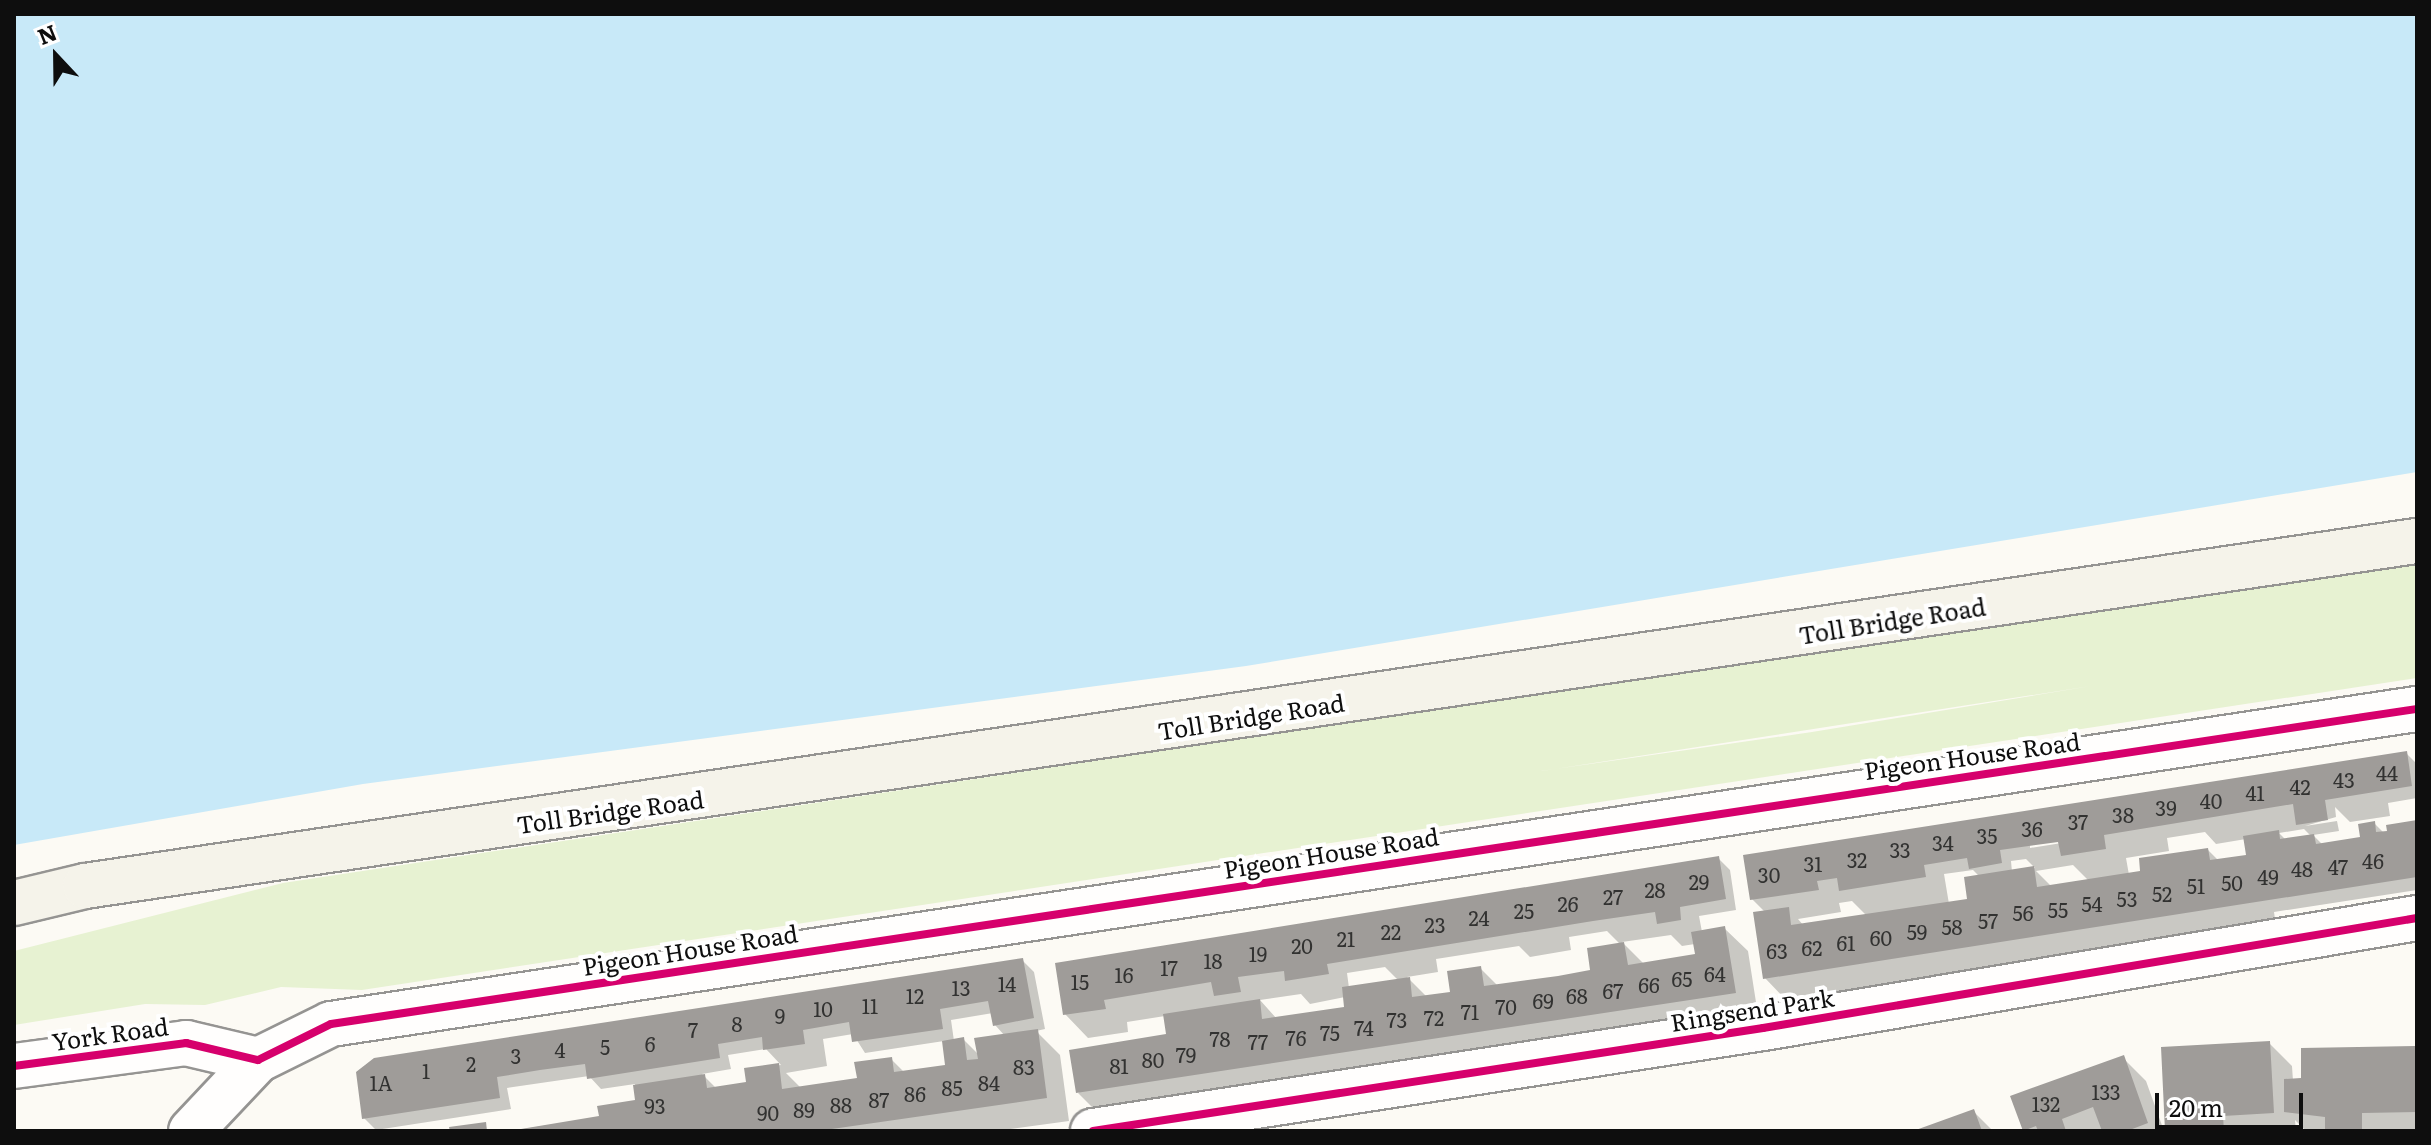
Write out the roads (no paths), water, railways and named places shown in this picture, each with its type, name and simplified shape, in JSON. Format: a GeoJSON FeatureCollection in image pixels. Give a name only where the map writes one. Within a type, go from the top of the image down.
{"type":"FeatureCollection","features":[{"type":"Feature","properties":{"kind":"main road","name":"Toll Bridge Road"},"geometry":{"type":"LineString","coordinates":[[14,903],[85,886],[2417,541]]}},
{"type":"Feature","properties":{"kind":"main road","name":"Toll Bridge Road"},"geometry":{"type":"LineString","coordinates":[[14,887],[85,886]]}},
{"type":"Feature","properties":{"kind":"street","name":"Pigeon House Road"},"geometry":{"type":"LineString","coordinates":[[258,1060],[331,1024],[2417,709]]}},
{"type":"Feature","properties":{"kind":"street","name":"Ringsend Park"},"geometry":{"type":"LineString","coordinates":[[1093,1131],[1763,1028],[2417,918]]}},
{"type":"Feature","properties":{"kind":"street","name":"York Road"},"geometry":{"type":"LineString","coordinates":[[14,1066],[186,1043],[258,1060]]}},
{"type":"Feature","properties":{"kind":"street"},"geometry":{"type":"LineString","coordinates":[[191,1131],[258,1060]]}},
{"type":"Feature","properties":{"kind":"water"},"geometry":{"type":"Polygon","coordinates":[[[14,14],[2417,14],[2417,472],[1246,666],[363,784],[14,845],[14,14]]]}}]}
